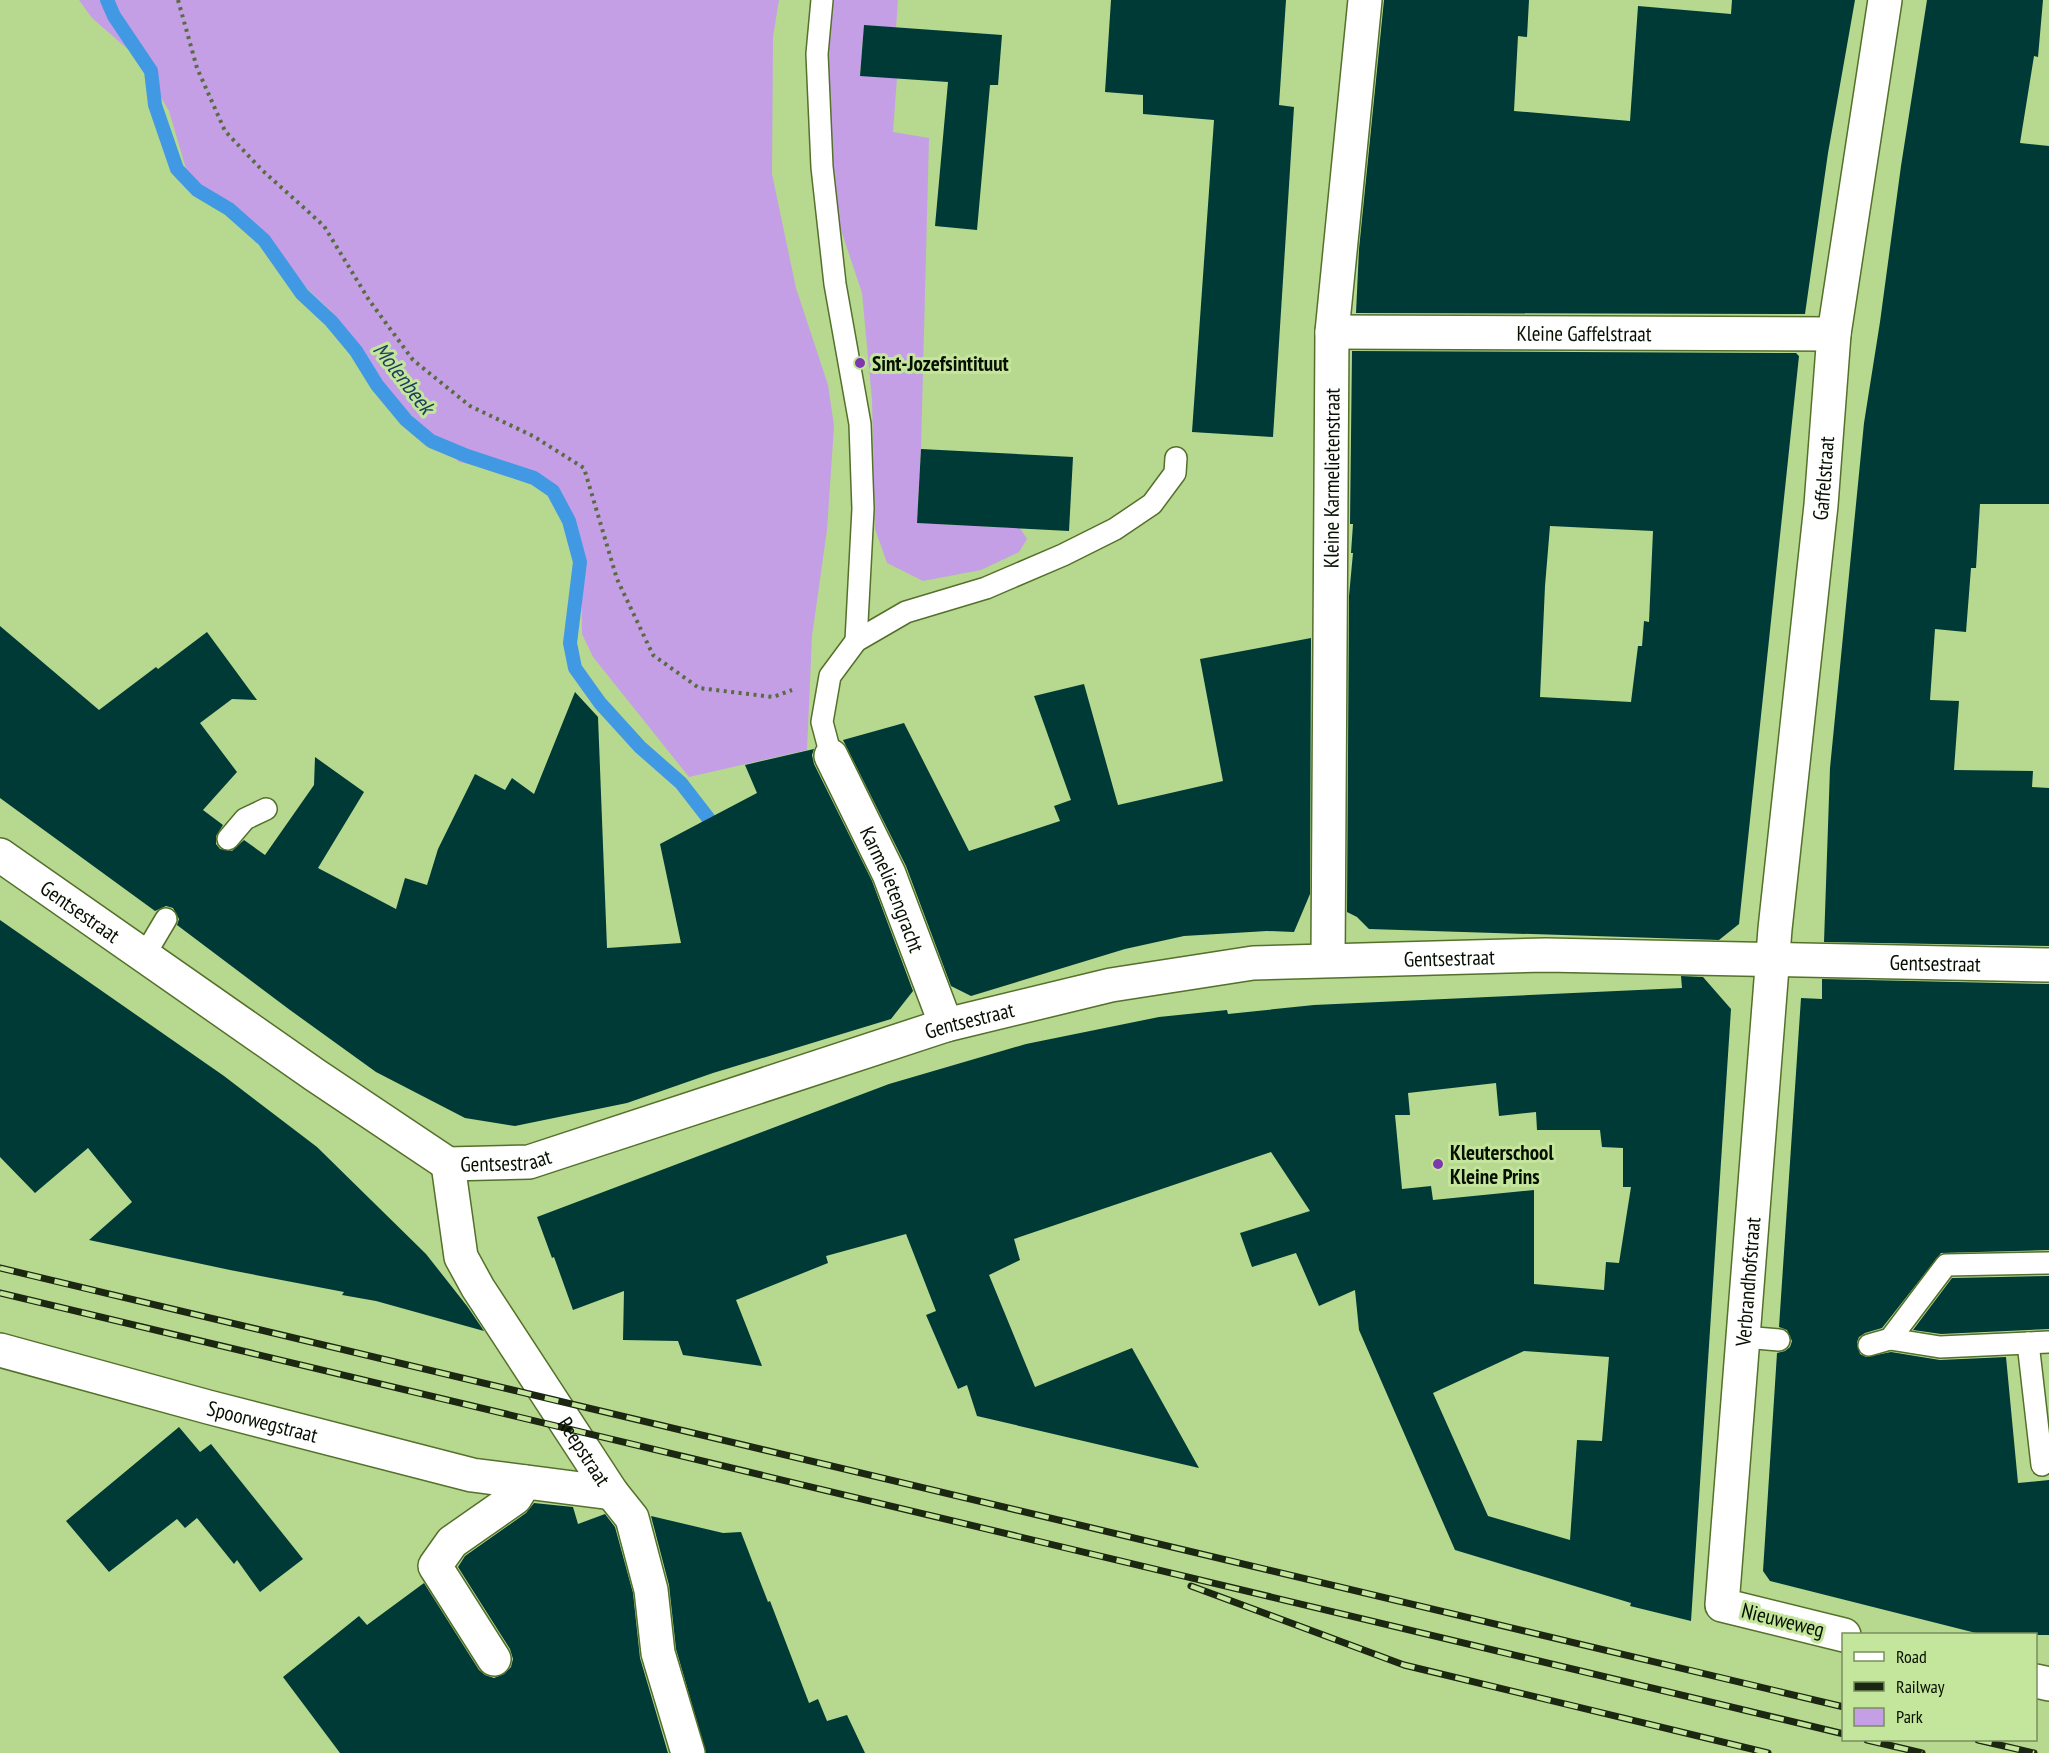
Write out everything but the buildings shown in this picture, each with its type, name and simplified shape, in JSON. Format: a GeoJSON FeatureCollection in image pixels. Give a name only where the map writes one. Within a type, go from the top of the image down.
{"type":"FeatureCollection","features":[{"type":"Feature","properties":{"kind":"street","name":"Kleine Karmelietenstraat"},"geometry":{"type":"LineString","coordinates":[[1328,960],[1332,332],[1365,0]]}},
{"type":"Feature","properties":{"kind":"street","name":"Gaffelstraat"},"geometry":{"type":"LineString","coordinates":[[1774,959],[1775,929],[1821,506],[1834,334],[1885,0]]}},
{"type":"Feature","properties":{"kind":"street","name":"Kleine Gaffelstraat"},"geometry":{"type":"LineString","coordinates":[[1332,332],[1834,334]]}},
{"type":"Feature","properties":{"kind":"street","name":"Karmelietengracht"},"geometry":{"type":"LineString","coordinates":[[831,756],[889,874],[946,1025]]}},
{"type":"Feature","properties":{"kind":"street","name":"Gentsestraat"},"geometry":{"type":"LineString","coordinates":[[0,855],[315,1075],[448,1164],[529,1162],[946,1025],[1111,985],[1253,963],[1546,955],[2049,965]]}},
{"type":"Feature","properties":{"kind":"street","name":"Verbrandhofstraat"},"geometry":{"type":"LineString","coordinates":[[1722,1605],[1774,959]]}},
{"type":"Feature","properties":{"kind":"street","name":"Reepstraat"},"geometry":{"type":"LineString","coordinates":[[448,1164],[461,1257],[477,1288],[612,1492],[632,1518],[651,1590],[658,1653],[688,1753]]}},
{"type":"Feature","properties":{"kind":"street","name":"Spoorwegstraat"},"geometry":{"type":"LineString","coordinates":[[0,1350],[208,1407],[472,1475],[612,1492]]}},
{"type":"Feature","properties":{"kind":"street"},"geometry":{"type":"LineString","coordinates":[[494,1659],[435,1566],[452,1542],[515,1498],[525,1482]]}},
{"type":"Feature","properties":{"kind":"street","name":"Nieuweweg"},"geometry":{"type":"LineString","coordinates":[[1722,1605],[1842,1635]]}},
{"type":"Feature","properties":{"kind":"lane"},"geometry":{"type":"LineString","coordinates":[[822,0],[817,54],[822,167],[835,284],[860,424],[863,510],[856,641]]}},
{"type":"Feature","properties":{"kind":"lane"},"geometry":{"type":"LineString","coordinates":[[831,756],[822,722],[830,676],[856,641],[906,612],[986,588],[1063,555],[1115,529],[1152,504],[1175,473],[1176,458]]}},
{"type":"Feature","properties":{"kind":"lane"},"geometry":{"type":"LineString","coordinates":[[228,839],[245,819],[266,809]]}},
{"type":"Feature","properties":{"kind":"lane"},"geometry":{"type":"LineString","coordinates":[[144,956],[166,919]]}},
{"type":"Feature","properties":{"kind":"lane"},"geometry":{"type":"LineString","coordinates":[[1890,1339],[1946,1266],[2049,1263]]}},
{"type":"Feature","properties":{"kind":"lane"},"geometry":{"type":"LineString","coordinates":[[1744,1337],[1779,1340]]}},
{"type":"Feature","properties":{"kind":"lane"},"geometry":{"type":"LineString","coordinates":[[1869,1345],[1890,1339],[1940,1347],[2049,1342]]}},
{"type":"Feature","properties":{"kind":"lane"},"geometry":{"type":"LineString","coordinates":[[2028,1343],[2042,1465]]}},
{"type":"Feature","properties":{"kind":"path"},"geometry":{"type":"LineString","coordinates":[[178,0],[197,68],[225,131],[262,170],[324,225],[369,300],[413,360],[470,406],[533,436],[584,468],[617,579],[653,655],[699,688],[763,696],[773,697],[830,676]]}},
{"type":"Feature","properties":{"kind":"green space"},"geometry":{"type":"Polygon","coordinates":[[[79,0],[779,0],[773,37],[772,174],[796,288],[828,385],[834,426],[827,530],[812,636],[807,750],[689,777],[593,657],[582,634],[581,550],[538,477],[459,462],[389,393],[330,310],[189,179],[169,111],[138,58],[92,18],[79,0]]]}},
{"type":"Feature","properties":{"kind":"green space"},"geometry":{"type":"Polygon","coordinates":[[[827,0],[898,0],[896,28],[864,26],[860,75],[897,78],[893,132],[929,138],[917,523],[1020,528],[1027,539],[1019,552],[981,570],[923,581],[887,563],[875,529],[872,400],[862,293],[834,209],[825,117],[827,0]]]}},
{"type":"Feature","properties":{"kind":"waterway","name":"Molenbeek"},"geometry":{"type":"LineString","coordinates":[[107,0],[114,16],[151,71],[155,105],[177,169],[197,190],[229,209],[264,240],[302,294],[331,321],[356,351],[377,385],[406,420],[431,441],[467,456],[534,478],[553,491],[569,521],[580,562],[570,643],[575,668],[600,703],[640,747],[681,783],[719,832]]}},
{"type":"Feature","properties":{"kind":"railway"},"geometry":{"type":"LineString","coordinates":[[0,1268],[1842,1707]]}},
{"type":"Feature","properties":{"kind":"railway"},"geometry":{"type":"LineString","coordinates":[[0,1293],[1842,1734]]}},
{"type":"Feature","properties":{"kind":"railway"},"geometry":{"type":"LineString","coordinates":[[1191,1586],[1404,1665],[1768,1753]]}},
{"type":"Feature","properties":{"kind":"railway"},"geometry":{"type":"LineString","coordinates":[[1871,1741],[1922,1753]]}},
{"type":"Feature","properties":{"kind":"railway"},"geometry":{"type":"LineString","coordinates":[[1982,1741],[2034,1753]]}},
{"type":"Feature","properties":{"kind":"place","name":"Sint-Jozefsintituut"},"geometry":{"type":"Point","coordinates":[860,363]}},
{"type":"Feature","properties":{"kind":"place","name":"Kleuterschool Kleine Prins"},"geometry":{"type":"Point","coordinates":[1438,1164]}}]}
